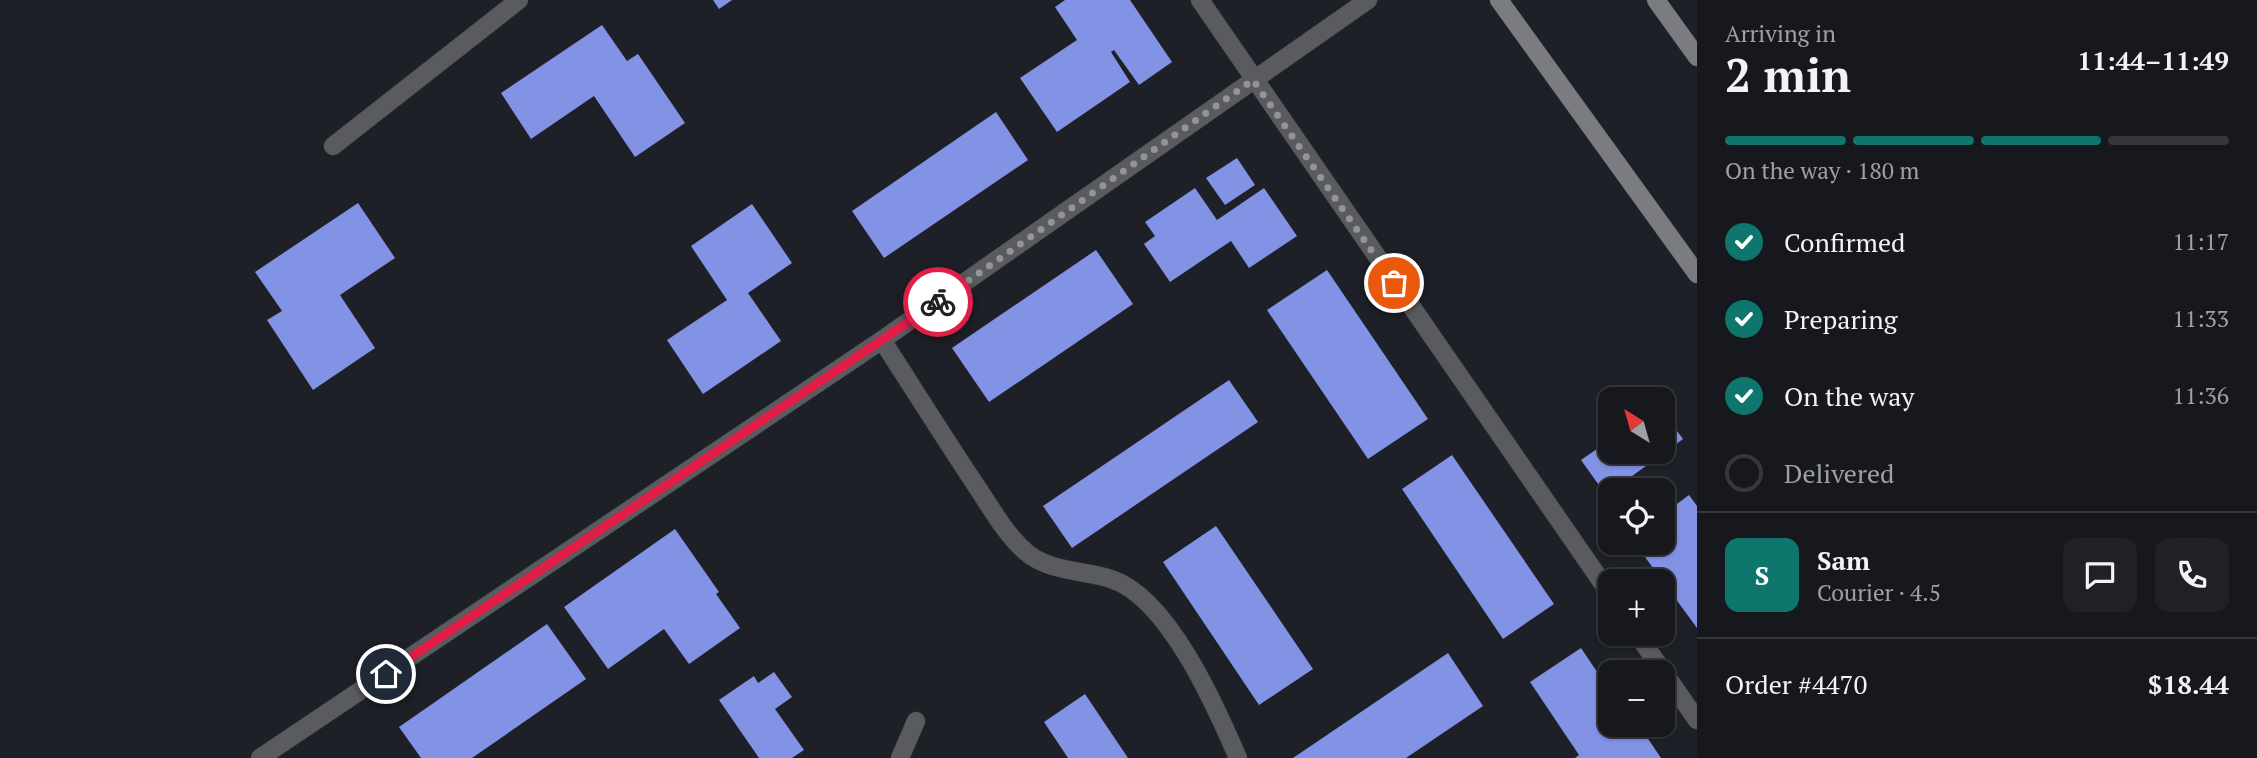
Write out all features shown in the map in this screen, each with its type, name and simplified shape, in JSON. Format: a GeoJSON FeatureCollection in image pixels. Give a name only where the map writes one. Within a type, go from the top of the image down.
{"type":"FeatureCollection","features":[{"type":"Feature","properties":{"kind":"main road"},"geometry":{"type":"LineString","coordinates":[[1499,0],[1697,274]]}},
{"type":"Feature","properties":{"kind":"main road"},"geometry":{"type":"LineString","coordinates":[[1656,0],[1697,57]]}},
{"type":"Feature","properties":{"kind":"street"},"geometry":{"type":"LineString","coordinates":[[333,146],[519,0]]}},
{"type":"Feature","properties":{"kind":"street"},"geometry":{"type":"LineString","coordinates":[[1200,0],[1598,577]]}},
{"type":"Feature","properties":{"kind":"street"},"geometry":{"type":"LineString","coordinates":[[260,758],[882,340],[1368,0]]}},
{"type":"Feature","properties":{"kind":"street"},"geometry":{"type":"LineString","coordinates":[[882,340],[1002,524],[1026,552],[1043,563],[1113,579],[1130,589],[1158,614],[1179,643],[1211,700],[1238,758]]}},
{"type":"Feature","properties":{"kind":"street"},"geometry":{"type":"LineString","coordinates":[[1645,646],[1697,720]]}},
{"type":"Feature","properties":{"kind":"street"},"geometry":{"type":"LineString","coordinates":[[900,758],[916,721]]}},
{"type":"Feature","properties":{"kind":"building"},"geometry":{"type":"Polygon","coordinates":[[[713,0],[732,0],[719,9],[713,0]]]}},
{"type":"Feature","properties":{"kind":"building"},"geometry":{"type":"Polygon","coordinates":[[[1065,0],[1130,0],[1172,62],[1139,85],[1114,50],[1111,52],[1130,82],[1057,132],[1020,78],[1077,40],[1055,7],[1065,0]]]}},
{"type":"Feature","properties":{"kind":"building"},"geometry":{"type":"Polygon","coordinates":[[[602,25],[627,61],[638,54],[685,123],[635,157],[594,96],[531,139],[501,93],[602,25]]]}},
{"type":"Feature","properties":{"kind":"building"},"geometry":{"type":"Polygon","coordinates":[[[996,112],[1028,160],[884,258],[852,211],[996,112]]]}},
{"type":"Feature","properties":{"kind":"building"},"geometry":{"type":"Polygon","coordinates":[[[1237,158],[1255,185],[1225,205],[1206,178],[1237,158]]]}},
{"type":"Feature","properties":{"kind":"building"},"geometry":{"type":"Polygon","coordinates":[[[1195,188],[1217,220],[1264,188],[1297,236],[1249,268],[1231,241],[1170,282],[1144,244],[1155,236],[1145,222],[1195,188]]]}},
{"type":"Feature","properties":{"kind":"building"},"geometry":{"type":"Polygon","coordinates":[[[358,203],[395,258],[340,295],[375,348],[313,390],[267,320],[282,311],[255,272],[358,203]]]}},
{"type":"Feature","properties":{"kind":"building"},"geometry":{"type":"Polygon","coordinates":[[[752,204],[792,263],[748,293],[781,341],[703,394],[667,340],[727,300],[691,246],[752,204]]]}},
{"type":"Feature","properties":{"kind":"building"},"geometry":{"type":"Polygon","coordinates":[[[1096,250],[1133,304],[989,402],[952,348],[1096,250]]]}},
{"type":"Feature","properties":{"kind":"building"},"geometry":{"type":"Polygon","coordinates":[[[1327,270],[1428,419],[1368,459],[1267,310],[1327,270]]]}},
{"type":"Feature","properties":{"kind":"building"},"geometry":{"type":"Polygon","coordinates":[[[1229,380],[1258,422],[1072,548],[1043,506],[1229,380]]]}},
{"type":"Feature","properties":{"kind":"building"},"geometry":{"type":"Polygon","coordinates":[[[1675,428],[1683,439],[1675,445],[1675,428]]]}},
{"type":"Feature","properties":{"kind":"building"},"geometry":{"type":"Polygon","coordinates":[[[1598,448],[1598,464],[1649,464],[1629,478],[1598,478],[1598,484],[1581,460],[1598,448]]]}},
{"type":"Feature","properties":{"kind":"building"},"geometry":{"type":"Polygon","coordinates":[[[1452,455],[1554,604],[1503,639],[1402,489],[1452,455]]]}},
{"type":"Feature","properties":{"kind":"building"},"geometry":{"type":"Polygon","coordinates":[[[1689,495],[1697,506],[1697,628],[1675,598],[1675,569],[1654,569],[1644,555],[1675,555],[1675,505],[1689,495]]]}},
{"type":"Feature","properties":{"kind":"building"},"geometry":{"type":"Polygon","coordinates":[[[1216,526],[1313,669],[1259,705],[1163,562],[1216,526]]]}},
{"type":"Feature","properties":{"kind":"building"},"geometry":{"type":"Polygon","coordinates":[[[675,529],[719,592],[716,594],[740,628],[689,664],[664,629],[608,669],[564,607],[675,529]]]}},
{"type":"Feature","properties":{"kind":"building"},"geometry":{"type":"Polygon","coordinates":[[[547,624],[586,679],[472,758],[421,758],[399,727],[547,624]]]}},
{"type":"Feature","properties":{"kind":"building"},"geometry":{"type":"Polygon","coordinates":[[[1581,648],[1598,673],[1598,737],[1647,737],[1661,758],[1575,758],[1579,755],[1530,682],[1581,648]]]}},
{"type":"Feature","properties":{"kind":"building"},"geometry":{"type":"Polygon","coordinates":[[[1448,653],[1483,706],[1406,758],[1293,758],[1448,653]]]}},
{"type":"Feature","properties":{"kind":"building"},"geometry":{"type":"Polygon","coordinates":[[[774,672],[792,697],[775,709],[804,750],[792,758],[759,758],[719,700],[754,676],[758,683],[774,672]]]}},
{"type":"Feature","properties":{"kind":"building"},"geometry":{"type":"Polygon","coordinates":[[[1085,694],[1128,758],[1068,758],[1044,722],[1085,694]]]}},
{"type":"Feature","properties":{"kind":"way so far"},"geometry":{"type":"LineString","coordinates":[[938,302],[1253,80],[1394,283]]}},
{"type":"Feature","properties":{"kind":"route"},"geometry":{"type":"LineString","coordinates":[[386,674],[938,302]]}}]}
